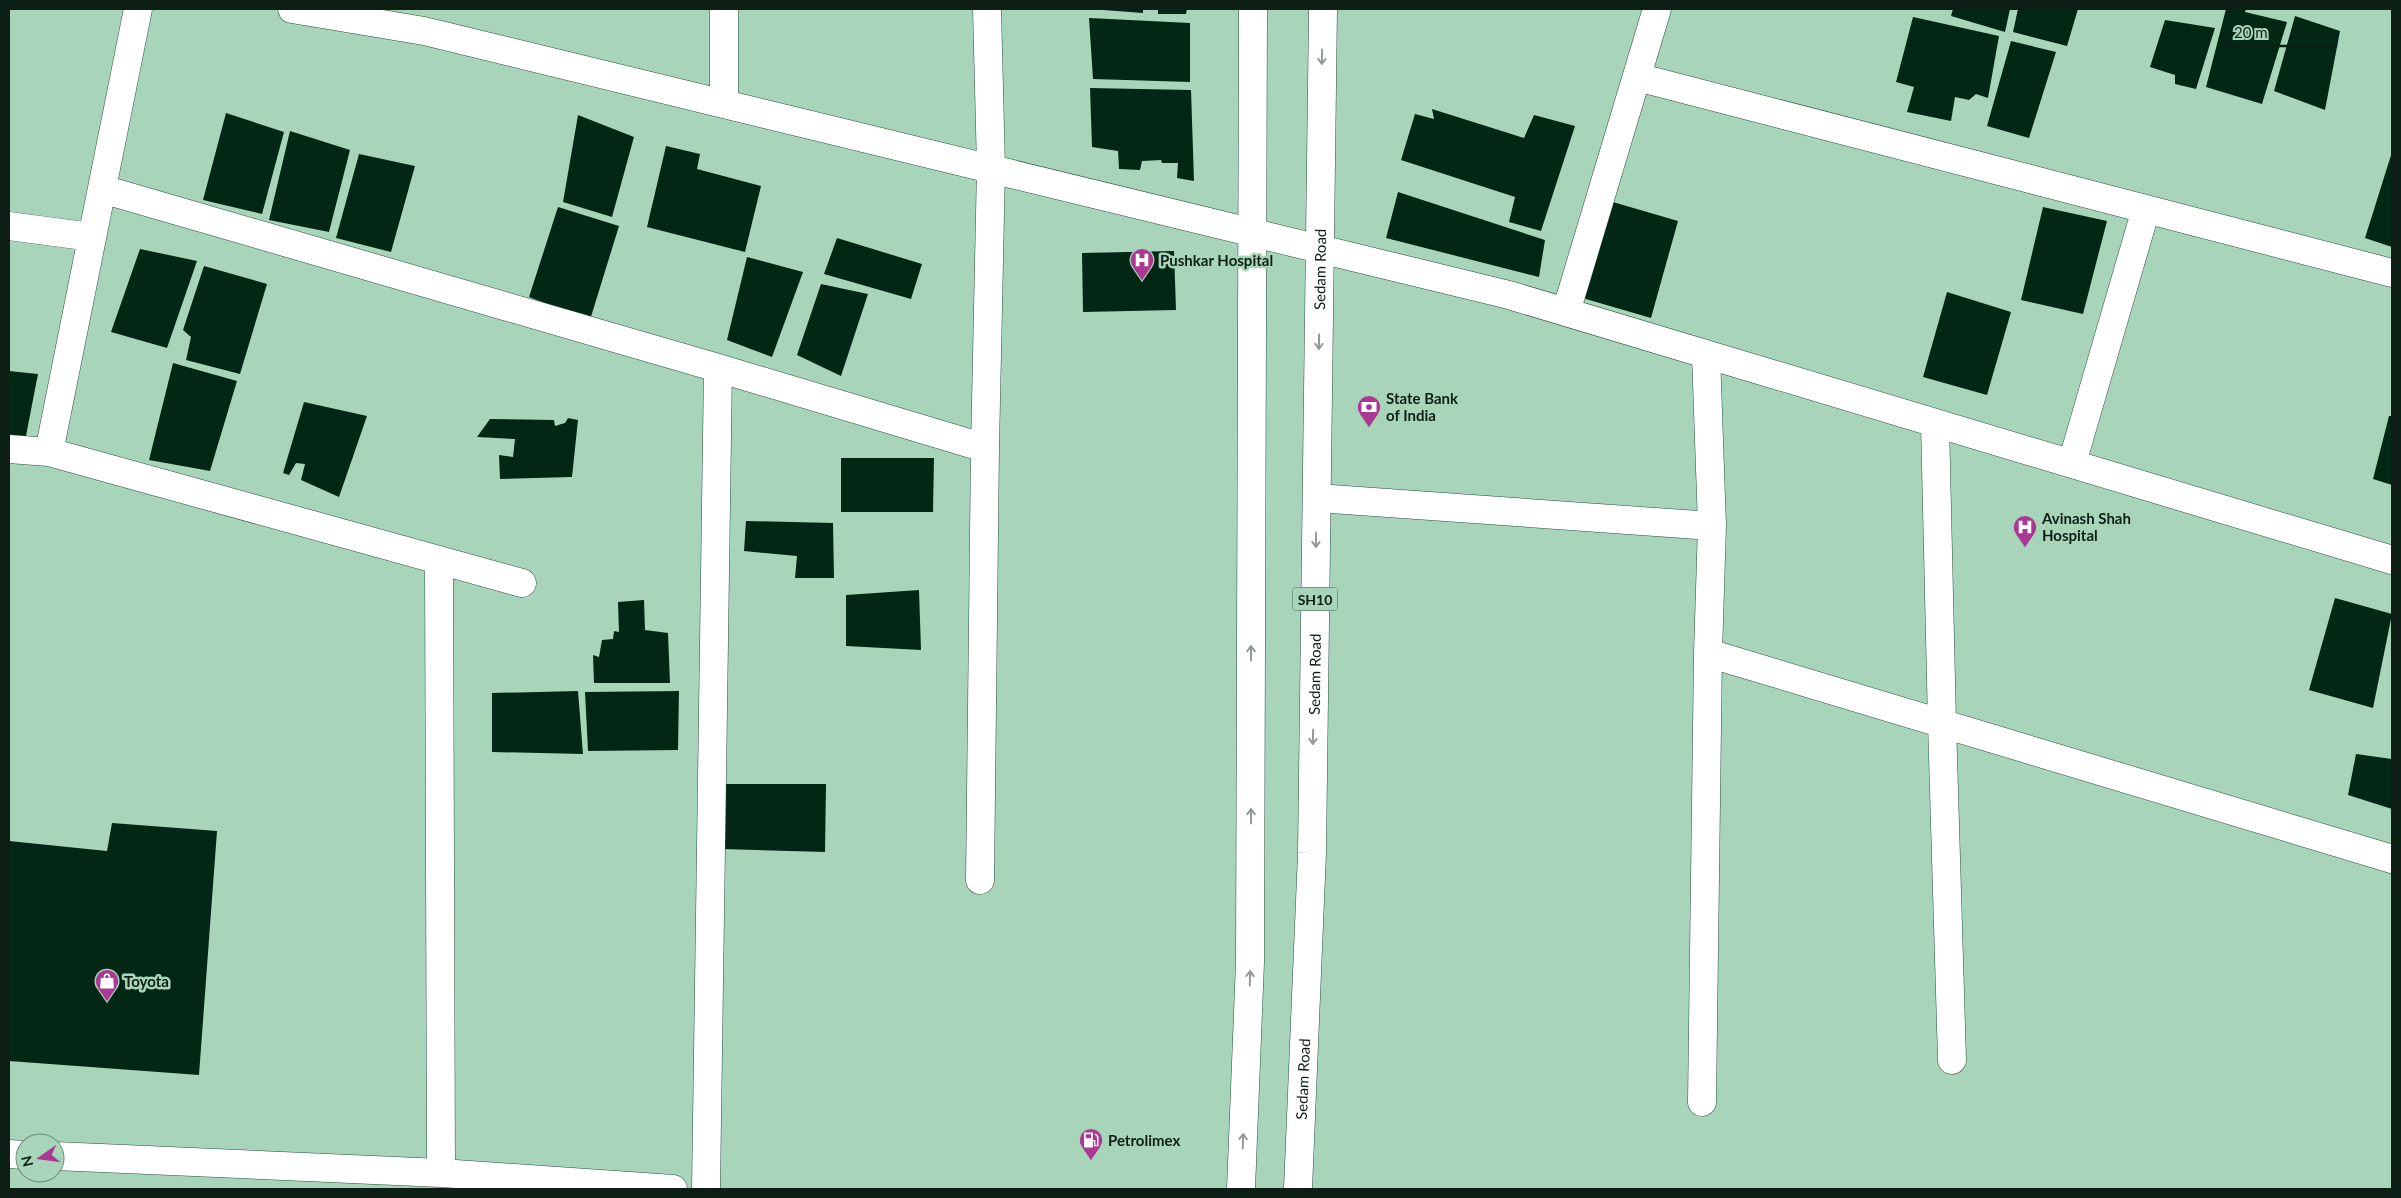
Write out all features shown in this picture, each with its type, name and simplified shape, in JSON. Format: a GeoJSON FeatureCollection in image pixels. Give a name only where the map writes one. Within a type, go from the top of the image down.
{"type":"FeatureCollection","features":[{"type":"Feature","properties":{"kind":"street"},"geometry":{"type":"LineString","coordinates":[[50,452],[138,9]]}},
{"type":"Feature","properties":{"kind":"street"},"geometry":{"type":"LineString","coordinates":[[292,9],[424,31],[1509,295],[2392,560]]}},
{"type":"Feature","properties":{"kind":"street"},"geometry":{"type":"LineString","coordinates":[[724,9],[724,103]]}},
{"type":"Feature","properties":{"kind":"street"},"geometry":{"type":"LineString","coordinates":[[980,880],[985,448],[991,168],[987,9]]}},
{"type":"Feature","properties":{"kind":"street"},"geometry":{"type":"LineString","coordinates":[[1241,1189],[1250,962],[1253,9]]}},
{"type":"Feature","properties":{"kind":"street","name":"Sedam Road"},"geometry":{"type":"LineString","coordinates":[[1298,1189],[1312,853],[1323,9]]}},
{"type":"Feature","properties":{"kind":"street"},"geometry":{"type":"LineString","coordinates":[[1566,312],[1657,9]]}},
{"type":"Feature","properties":{"kind":"street"},"geometry":{"type":"LineString","coordinates":[[1637,77],[2392,273]]}},
{"type":"Feature","properties":{"kind":"street"},"geometry":{"type":"LineString","coordinates":[[102,189],[718,368],[985,448]]}},
{"type":"Feature","properties":{"kind":"street"},"geometry":{"type":"LineString","coordinates":[[2072,463],[2146,209]]}},
{"type":"Feature","properties":{"kind":"street"},"geometry":{"type":"LineString","coordinates":[[9,226],[92,237]]}},
{"type":"Feature","properties":{"kind":"street"},"geometry":{"type":"LineString","coordinates":[[1702,1102],[1708,653],[1712,526],[1706,354]]}},
{"type":"Feature","properties":{"kind":"street"},"geometry":{"type":"LineString","coordinates":[[706,1189],[718,368]]}},
{"type":"Feature","properties":{"kind":"street"},"geometry":{"type":"LineString","coordinates":[[1935,422],[1952,1060]]}},
{"type":"Feature","properties":{"kind":"street"},"geometry":{"type":"LineString","coordinates":[[9,449],[50,452],[522,583]]}},
{"type":"Feature","properties":{"kind":"street"},"geometry":{"type":"LineString","coordinates":[[1317,498],[1712,526]]}},
{"type":"Feature","properties":{"kind":"street"},"geometry":{"type":"LineString","coordinates":[[439,560],[441,1173]]}},
{"type":"Feature","properties":{"kind":"street"},"geometry":{"type":"LineString","coordinates":[[1708,653],[2392,859]]}},
{"type":"Feature","properties":{"kind":"street"},"geometry":{"type":"LineString","coordinates":[[65,1156],[441,1173],[673,1189]]}},
{"type":"Feature","properties":{"kind":"building"},"geometry":{"type":"Polygon","coordinates":[[[1143,9],[1143,13],[1103,10],[1143,9]]]}},
{"type":"Feature","properties":{"kind":"building"},"geometry":{"type":"Polygon","coordinates":[[[1158,9],[1187,9],[1186,14],[1158,14],[1158,9]]]}},
{"type":"Feature","properties":{"kind":"building"},"geometry":{"type":"Polygon","coordinates":[[[1953,9],[2010,9],[2005,32],[1951,16],[1953,9]]]}},
{"type":"Feature","properties":{"kind":"building"},"geometry":{"type":"Polygon","coordinates":[[[2018,9],[2078,9],[2067,46],[2013,32],[2018,9]]]}},
{"type":"Feature","properties":{"kind":"building"},"geometry":{"type":"Polygon","coordinates":[[[2226,9],[2246,9],[2245,12],[2287,22],[2262,104],[2206,87],[2226,9]]]}},
{"type":"Feature","properties":{"kind":"building"},"geometry":{"type":"Polygon","coordinates":[[[2295,16],[2340,31],[2325,110],[2274,91],[2295,16]]]}},
{"type":"Feature","properties":{"kind":"building"},"geometry":{"type":"Polygon","coordinates":[[[1913,17],[1999,36],[1988,98],[1976,94],[1969,100],[1955,97],[1951,121],[1907,112],[1914,87],[1896,82],[1913,17]]]}},
{"type":"Feature","properties":{"kind":"building"},"geometry":{"type":"Polygon","coordinates":[[[1089,18],[1190,23],[1190,82],[1093,79],[1089,18]]]}},
{"type":"Feature","properties":{"kind":"building"},"geometry":{"type":"Polygon","coordinates":[[[2165,20],[2215,28],[2196,89],[2175,84],[2175,75],[2150,67],[2165,20]]]}},
{"type":"Feature","properties":{"kind":"building"},"geometry":{"type":"Polygon","coordinates":[[[2011,41],[2056,52],[2029,138],[1987,126],[2011,41]]]}},
{"type":"Feature","properties":{"kind":"building"},"geometry":{"type":"Polygon","coordinates":[[[1090,88],[1191,90],[1194,181],[1177,178],[1178,163],[1162,163],[1161,160],[1142,161],[1140,170],[1119,169],[1118,151],[1092,147],[1090,88]]]}},
{"type":"Feature","properties":{"kind":"building"},"geometry":{"type":"Polygon","coordinates":[[[1432,109],[1524,138],[1534,115],[1575,126],[1541,231],[1509,222],[1515,197],[1401,160],[1415,114],[1434,119],[1432,109]]]}},
{"type":"Feature","properties":{"kind":"building"},"geometry":{"type":"Polygon","coordinates":[[[226,113],[284,132],[262,214],[203,200],[226,113]]]}},
{"type":"Feature","properties":{"kind":"building"},"geometry":{"type":"Polygon","coordinates":[[[578,115],[634,137],[612,217],[563,202],[578,115]]]}},
{"type":"Feature","properties":{"kind":"building"},"geometry":{"type":"Polygon","coordinates":[[[290,131],[350,150],[329,232],[269,220],[290,131]]]}},
{"type":"Feature","properties":{"kind":"building"},"geometry":{"type":"Polygon","coordinates":[[[666,146],[700,154],[697,169],[761,186],[745,252],[647,227],[666,146]]]}},
{"type":"Feature","properties":{"kind":"building"},"geometry":{"type":"Polygon","coordinates":[[[2392,152],[2392,247],[2365,238],[2392,152]]]}},
{"type":"Feature","properties":{"kind":"building"},"geometry":{"type":"Polygon","coordinates":[[[359,154],[415,166],[391,252],[336,238],[359,154]]]}},
{"type":"Feature","properties":{"kind":"building"},"geometry":{"type":"Polygon","coordinates":[[[1398,192],[1545,240],[1539,277],[1386,238],[1398,192]]]}},
{"type":"Feature","properties":{"kind":"building"},"geometry":{"type":"Polygon","coordinates":[[[1606,200],[1678,221],[1651,318],[1579,297],[1606,200]]]}},
{"type":"Feature","properties":{"kind":"building"},"geometry":{"type":"Polygon","coordinates":[[[558,207],[619,226],[590,320],[529,297],[558,207]]]}},
{"type":"Feature","properties":{"kind":"building"},"geometry":{"type":"Polygon","coordinates":[[[2043,207],[2107,221],[2083,314],[2021,300],[2043,207]]]}},
{"type":"Feature","properties":{"kind":"building"},"geometry":{"type":"Polygon","coordinates":[[[837,238],[922,264],[911,299],[824,274],[837,238]]]}},
{"type":"Feature","properties":{"kind":"building"},"geometry":{"type":"Polygon","coordinates":[[[140,249],[197,261],[167,348],[111,332],[140,249]]]}},
{"type":"Feature","properties":{"kind":"building"},"geometry":{"type":"Polygon","coordinates":[[[1174,251],[1176,310],[1083,312],[1082,253],[1174,251]]]}},
{"type":"Feature","properties":{"kind":"building"},"geometry":{"type":"Polygon","coordinates":[[[747,257],[803,272],[772,357],[727,340],[747,257]]]}},
{"type":"Feature","properties":{"kind":"building"},"geometry":{"type":"Polygon","coordinates":[[[204,266],[267,284],[240,374],[186,360],[191,337],[183,330],[204,266]]]}},
{"type":"Feature","properties":{"kind":"building"},"geometry":{"type":"Polygon","coordinates":[[[821,284],[868,294],[841,376],[797,355],[821,284]]]}},
{"type":"Feature","properties":{"kind":"building"},"geometry":{"type":"Polygon","coordinates":[[[1947,292],[2011,312],[1987,395],[1923,377],[1947,292]]]}},
{"type":"Feature","properties":{"kind":"building"},"geometry":{"type":"Polygon","coordinates":[[[173,363],[237,381],[210,471],[149,460],[173,363]]]}},
{"type":"Feature","properties":{"kind":"building"},"geometry":{"type":"Polygon","coordinates":[[[9,371],[38,374],[25,441],[9,439],[9,371]]]}},
{"type":"Feature","properties":{"kind":"building"},"geometry":{"type":"Polygon","coordinates":[[[304,402],[367,416],[339,497],[301,480],[305,464],[296,463],[289,475],[283,473],[304,402]]]}},
{"type":"Feature","properties":{"kind":"building"},"geometry":{"type":"Polygon","coordinates":[[[2389,416],[2392,416],[2392,485],[2373,479],[2389,416]]]}},
{"type":"Feature","properties":{"kind":"building"},"geometry":{"type":"Polygon","coordinates":[[[568,418],[578,420],[572,477],[500,479],[499,455],[513,457],[515,439],[477,437],[490,419],[554,420],[555,426],[565,423],[568,418]]]}},
{"type":"Feature","properties":{"kind":"building"},"geometry":{"type":"Polygon","coordinates":[[[841,458],[934,458],[933,512],[841,512],[841,458]]]}},
{"type":"Feature","properties":{"kind":"building"},"geometry":{"type":"Polygon","coordinates":[[[746,521],[833,523],[834,578],[795,578],[797,556],[744,551],[746,521]]]}},
{"type":"Feature","properties":{"kind":"building"},"geometry":{"type":"Polygon","coordinates":[[[919,590],[921,650],[846,646],[846,595],[919,590]]]}},
{"type":"Feature","properties":{"kind":"building"},"geometry":{"type":"Polygon","coordinates":[[[2335,598],[2392,614],[2373,708],[2309,690],[2335,598]]]}},
{"type":"Feature","properties":{"kind":"building"},"geometry":{"type":"Polygon","coordinates":[[[644,600],[645,630],[668,633],[670,683],[594,683],[593,655],[599,657],[602,640],[613,639],[614,631],[619,632],[618,602],[644,600]]]}},
{"type":"Feature","properties":{"kind":"building"},"geometry":{"type":"Polygon","coordinates":[[[578,691],[583,754],[492,752],[492,693],[578,691]]]}},
{"type":"Feature","properties":{"kind":"building"},"geometry":{"type":"Polygon","coordinates":[[[679,691],[678,750],[588,751],[585,692],[679,691]]]}},
{"type":"Feature","properties":{"kind":"building"},"geometry":{"type":"Polygon","coordinates":[[[2356,754],[2392,759],[2392,809],[2348,795],[2356,754]]]}},
{"type":"Feature","properties":{"kind":"building"},"geometry":{"type":"Polygon","coordinates":[[[723,784],[826,784],[825,852],[722,849],[723,784]]]}},
{"type":"Feature","properties":{"kind":"building","name":"Toyota"},"geometry":{"type":"Polygon","coordinates":[[[112,823],[217,831],[199,1075],[9,1061],[9,841],[107,851],[112,823]]]}},
{"type":"Feature","properties":{"kind":"place","name":"Pushkar Hospital"},"geometry":{"type":"Point","coordinates":[1142,281]}},
{"type":"Feature","properties":{"kind":"place","name":"State Bank of India"},"geometry":{"type":"Point","coordinates":[1369,428]}},
{"type":"Feature","properties":{"kind":"place","name":"Avinash Shah Hospital"},"geometry":{"type":"Point","coordinates":[2025,548]}},
{"type":"Feature","properties":{"kind":"place","name":"Toyota"},"geometry":{"type":"Point","coordinates":[107,1002]}},
{"type":"Feature","properties":{"kind":"place","name":"Petrolimex"},"geometry":{"type":"Point","coordinates":[1091,1161]}}]}
